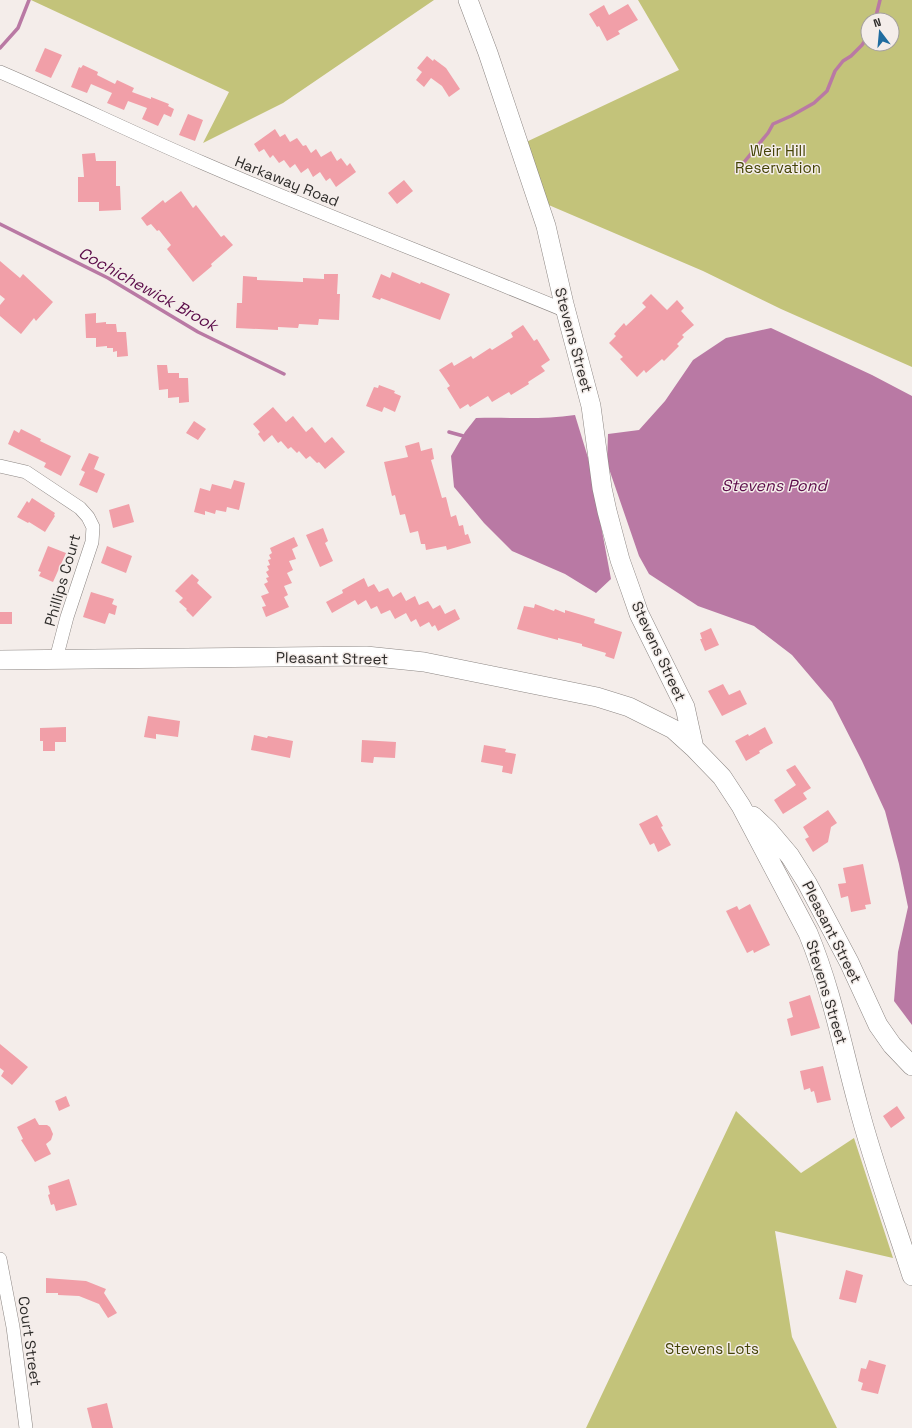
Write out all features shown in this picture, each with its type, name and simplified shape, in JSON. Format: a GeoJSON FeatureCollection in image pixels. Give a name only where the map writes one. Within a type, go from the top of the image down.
{"type":"FeatureCollection","features":[{"type":"Feature","properties":{"kind":"street","name":"Stevens Street"},"geometry":{"type":"LineString","coordinates":[[468,0],[488,53],[546,226],[566,311],[591,406],[602,488],[620,560],[639,614],[685,708],[694,748],[722,777],[741,806],[808,933],[817,955],[839,1026],[862,1122],[912,1276]]}},
{"type":"Feature","properties":{"kind":"street","name":"Harkaway Road"},"geometry":{"type":"LineString","coordinates":[[0,72],[190,158],[566,311]]}},
{"type":"Feature","properties":{"kind":"street","name":"Phillips Court"},"geometry":{"type":"LineString","coordinates":[[0,466],[26,472],[80,508],[88,517],[93,527],[92,542],[67,617],[56,659]]}},
{"type":"Feature","properties":{"kind":"street","name":"Pleasant Street"},"geometry":{"type":"LineString","coordinates":[[0,660],[366,656],[424,662],[597,696],[629,707],[666,725],[673,729],[694,748]]}},
{"type":"Feature","properties":{"kind":"street","name":"Pleasant Street"},"geometry":{"type":"LineString","coordinates":[[741,806],[757,818],[790,856],[807,883],[849,962],[878,1025],[892,1045],[912,1066]]}},
{"type":"Feature","properties":{"kind":"street","name":"Court Street"},"geometry":{"type":"LineString","coordinates":[[0,1259],[13,1327],[26,1428]]}},
{"type":"Feature","properties":{"kind":"green space"},"geometry":{"type":"Polygon","coordinates":[[[31,0],[434,0],[283,103],[203,143],[229,92],[31,0]]]}},
{"type":"Feature","properties":{"kind":"green space","name":"Weir Hill Reservation"},"geometry":{"type":"Polygon","coordinates":[[[638,0],[912,0],[912,367],[781,309],[703,271],[544,203],[524,143],[679,70],[638,0]]]}},
{"type":"Feature","properties":{"kind":"green space","name":"Stevens Lots"},"geometry":{"type":"Polygon","coordinates":[[[736,1111],[801,1173],[854,1138],[893,1258],[775,1231],[792,1337],[837,1428],[586,1428],[736,1111]]]}},
{"type":"Feature","properties":{"kind":"water","name":"Stevens Pond"},"geometry":{"type":"Polygon","coordinates":[[[771,328],[872,375],[912,396],[912,1025],[894,1001],[898,952],[908,907],[899,864],[885,811],[832,702],[792,655],[754,626],[698,606],[649,574],[639,556],[607,463],[608,434],[639,430],[665,401],[693,360],[726,338],[771,328]]]}},
{"type":"Feature","properties":{"kind":"water"},"geometry":{"type":"Polygon","coordinates":[[[575,415],[589,461],[611,579],[596,593],[565,574],[512,551],[484,523],[454,487],[451,456],[465,432],[476,418],[538,418],[575,415]]]}},
{"type":"Feature","properties":{"kind":"building"},"geometry":{"type":"Polygon","coordinates":[[[628,4],[638,20],[618,31],[620,34],[607,41],[599,26],[597,27],[589,14],[604,5],[609,15],[628,4]]]}},
{"type":"Feature","properties":{"kind":"building"},"geometry":{"type":"Polygon","coordinates":[[[45,48],[62,55],[51,78],[35,71],[45,48]]]}},
{"type":"Feature","properties":{"kind":"building"},"geometry":{"type":"Polygon","coordinates":[[[427,56],[433,61],[434,59],[446,68],[460,89],[449,97],[442,86],[431,78],[424,87],[416,80],[422,72],[417,68],[427,56]]]}},
{"type":"Feature","properties":{"kind":"building"},"geometry":{"type":"Polygon","coordinates":[[[83,65],[98,72],[97,75],[115,84],[117,80],[134,88],[132,92],[169,104],[168,106],[174,109],[171,117],[164,114],[158,126],[142,119],[147,108],[128,101],[124,110],[107,103],[112,93],[91,84],[87,93],[71,87],[79,67],[81,68],[83,65]]]}},
{"type":"Feature","properties":{"kind":"building"},"geometry":{"type":"Polygon","coordinates":[[[188,114],[203,120],[195,141],[179,135],[188,114]]]}},
{"type":"Feature","properties":{"kind":"building"},"geometry":{"type":"Polygon","coordinates":[[[275,129],[280,137],[285,134],[290,142],[297,138],[303,146],[306,145],[311,153],[316,149],[321,157],[331,151],[337,161],[341,158],[347,166],[350,163],[356,172],[336,187],[330,178],[326,181],[320,172],[313,177],[308,168],[301,173],[295,164],[290,168],[284,160],[279,163],[273,155],[270,158],[264,149],[259,152],[254,144],[275,129]]]}},
{"type":"Feature","properties":{"kind":"building"},"geometry":{"type":"Polygon","coordinates":[[[95,153],[96,161],[116,161],[116,186],[120,186],[121,210],[99,211],[99,202],[78,202],[78,177],[84,177],[82,154],[95,153]]]}},
{"type":"Feature","properties":{"kind":"building"},"geometry":{"type":"Polygon","coordinates":[[[404,180],[413,191],[397,204],[388,193],[404,180]]]}},
{"type":"Feature","properties":{"kind":"building"},"geometry":{"type":"Polygon","coordinates":[[[181,191],[193,208],[196,205],[221,237],[224,235],[233,245],[193,282],[167,249],[171,245],[159,230],[157,231],[151,224],[147,226],[141,218],[163,200],[165,203],[181,191]]]}},
{"type":"Feature","properties":{"kind":"building"},"geometry":{"type":"Polygon","coordinates":[[[0,261],[20,278],[23,274],[53,302],[36,321],[34,318],[21,334],[0,316],[0,305],[5,299],[0,295],[0,261]]]}},
{"type":"Feature","properties":{"kind":"building"},"geometry":{"type":"Polygon","coordinates":[[[392,272],[420,284],[421,282],[450,294],[440,320],[381,298],[380,300],[372,297],[381,274],[390,278],[392,272]]]}},
{"type":"Feature","properties":{"kind":"building"},"geometry":{"type":"Polygon","coordinates":[[[324,274],[338,274],[337,294],[340,294],[339,320],[319,319],[318,325],[299,324],[298,328],[278,327],[278,330],[236,328],[237,303],[242,303],[243,276],[257,277],[257,280],[303,282],[303,278],[324,279],[324,274]]]}},
{"type":"Feature","properties":{"kind":"building"},"geometry":{"type":"Polygon","coordinates":[[[651,294],[667,310],[677,300],[684,308],[681,311],[694,325],[682,335],[684,337],[677,344],[679,346],[664,361],[662,359],[646,373],[644,370],[637,377],[620,359],[623,357],[609,343],[616,336],[614,334],[624,323],[626,326],[646,307],[642,303],[651,294]]]}},
{"type":"Feature","properties":{"kind":"building"},"geometry":{"type":"Polygon","coordinates":[[[96,313],[96,323],[106,322],[106,324],[116,324],[117,332],[126,332],[128,356],[117,357],[117,351],[113,352],[113,348],[107,348],[107,346],[96,347],[96,338],[86,338],[85,314],[96,313]]]}},
{"type":"Feature","properties":{"kind":"building"},"geometry":{"type":"Polygon","coordinates":[[[523,325],[534,341],[537,339],[550,360],[541,366],[545,371],[528,382],[529,384],[511,395],[509,392],[492,402],[488,396],[470,407],[468,404],[460,409],[447,388],[450,386],[439,370],[452,362],[454,366],[471,356],[473,359],[490,348],[492,350],[513,337],[511,333],[523,325]]]}},
{"type":"Feature","properties":{"kind":"building"},"geometry":{"type":"Polygon","coordinates":[[[157,365],[167,365],[168,373],[179,373],[179,378],[188,378],[189,402],[179,403],[179,397],[168,398],[168,389],[159,390],[157,365]]]}},
{"type":"Feature","properties":{"kind":"building"},"geometry":{"type":"Polygon","coordinates":[[[379,385],[395,391],[394,393],[401,396],[395,412],[384,407],[382,412],[366,406],[374,387],[378,388],[379,385]]]}},
{"type":"Feature","properties":{"kind":"building"},"geometry":{"type":"Polygon","coordinates":[[[273,407],[286,422],[293,416],[306,432],[312,427],[325,443],[332,437],[345,452],[325,469],[319,462],[317,463],[310,456],[306,459],[299,451],[297,453],[291,447],[288,449],[281,441],[278,443],[272,435],[264,442],[258,434],[260,432],[253,424],[273,407]]]}},
{"type":"Feature","properties":{"kind":"building"},"geometry":{"type":"Polygon","coordinates":[[[194,421],[206,429],[198,440],[186,433],[194,421]]]}},
{"type":"Feature","properties":{"kind":"building"},"geometry":{"type":"Polygon","coordinates":[[[21,429],[41,439],[40,441],[71,456],[61,476],[44,467],[46,463],[8,444],[14,430],[19,433],[21,429]]]}},
{"type":"Feature","properties":{"kind":"building"},"geometry":{"type":"Polygon","coordinates":[[[419,442],[421,451],[432,448],[434,459],[431,460],[442,498],[446,497],[451,517],[456,515],[459,526],[463,525],[465,535],[468,534],[471,543],[447,550],[446,546],[426,550],[425,544],[421,544],[418,531],[410,533],[405,514],[400,515],[395,495],[392,496],[384,462],[408,457],[405,446],[419,442]]]}},
{"type":"Feature","properties":{"kind":"building"},"geometry":{"type":"Polygon","coordinates":[[[89,453],[99,457],[94,469],[105,474],[97,493],[79,485],[85,472],[81,470],[89,453]]]}},
{"type":"Feature","properties":{"kind":"building"},"geometry":{"type":"Polygon","coordinates":[[[234,480],[245,483],[239,510],[227,507],[226,512],[216,510],[215,514],[205,511],[205,515],[194,512],[200,488],[210,491],[212,484],[231,489],[234,480]]]}},
{"type":"Feature","properties":{"kind":"building"},"geometry":{"type":"Polygon","coordinates":[[[32,498],[55,513],[55,516],[45,532],[29,522],[28,523],[17,517],[27,501],[29,503],[32,498]]]}},
{"type":"Feature","properties":{"kind":"building"},"geometry":{"type":"Polygon","coordinates":[[[129,504],[134,522],[113,528],[109,510],[129,504]]]}},
{"type":"Feature","properties":{"kind":"building"},"geometry":{"type":"Polygon","coordinates":[[[323,528],[328,541],[325,543],[333,561],[320,567],[306,535],[323,528]]]}},
{"type":"Feature","properties":{"kind":"building"},"geometry":{"type":"Polygon","coordinates":[[[294,537],[298,546],[292,549],[296,559],[289,561],[293,570],[287,573],[292,583],[284,586],[288,595],[284,597],[289,607],[266,617],[262,607],[266,606],[261,596],[269,593],[264,584],[268,582],[266,578],[269,577],[266,572],[269,570],[267,566],[270,565],[268,560],[271,559],[269,555],[272,553],[270,548],[294,537]]]}},
{"type":"Feature","properties":{"kind":"building"},"geometry":{"type":"Polygon","coordinates":[[[48,546],[66,553],[53,582],[39,576],[41,572],[38,571],[48,546]]]}},
{"type":"Feature","properties":{"kind":"building"},"geometry":{"type":"Polygon","coordinates":[[[107,546],[132,556],[126,573],[101,563],[107,546]]]}},
{"type":"Feature","properties":{"kind":"building"},"geometry":{"type":"Polygon","coordinates":[[[192,574],[199,580],[197,583],[212,597],[193,617],[179,602],[183,598],[175,591],[192,574]]]}},
{"type":"Feature","properties":{"kind":"building"},"geometry":{"type":"Polygon","coordinates":[[[364,578],[368,587],[374,584],[379,592],[388,588],[393,597],[401,592],[406,601],[415,596],[419,605],[428,601],[433,609],[440,605],[445,614],[455,609],[460,619],[438,631],[435,625],[432,627],[429,622],[420,627],[416,619],[411,622],[406,613],[395,619],[390,610],[381,614],[377,606],[371,609],[366,600],[358,605],[355,600],[332,613],[326,602],[343,593],[342,590],[364,578]]]}},
{"type":"Feature","properties":{"kind":"building"},"geometry":{"type":"Polygon","coordinates":[[[91,592],[114,599],[112,604],[117,606],[115,615],[109,613],[105,624],[83,617],[91,592]]]}},
{"type":"Feature","properties":{"kind":"building"},"geometry":{"type":"Polygon","coordinates":[[[535,604],[554,611],[555,609],[565,613],[565,610],[595,619],[594,623],[622,632],[614,659],[605,656],[606,653],[582,646],[582,644],[558,638],[558,640],[517,629],[524,606],[534,608],[535,604]]]}},
{"type":"Feature","properties":{"kind":"building"},"geometry":{"type":"Polygon","coordinates":[[[0,612],[12,612],[12,624],[0,624],[0,612]]]}},
{"type":"Feature","properties":{"kind":"building"},"geometry":{"type":"Polygon","coordinates":[[[711,628],[719,645],[705,651],[700,639],[702,639],[700,633],[711,628]]]}},
{"type":"Feature","properties":{"kind":"building"},"geometry":{"type":"Polygon","coordinates":[[[723,684],[729,695],[740,690],[747,704],[722,716],[708,691],[723,684]]]}},
{"type":"Feature","properties":{"kind":"building"},"geometry":{"type":"Polygon","coordinates":[[[148,716],[180,721],[178,737],[156,734],[156,739],[144,737],[148,716]]]}},
{"type":"Feature","properties":{"kind":"building"},"geometry":{"type":"Polygon","coordinates":[[[66,727],[66,742],[55,742],[55,751],[43,751],[43,741],[40,741],[40,728],[66,727]]]}},
{"type":"Feature","properties":{"kind":"building"},"geometry":{"type":"Polygon","coordinates":[[[765,727],[773,743],[746,761],[735,741],[748,734],[749,736],[765,727]]]}},
{"type":"Feature","properties":{"kind":"building"},"geometry":{"type":"Polygon","coordinates":[[[254,735],[293,741],[290,758],[251,750],[254,735]]]}},
{"type":"Feature","properties":{"kind":"building"},"geometry":{"type":"Polygon","coordinates":[[[362,740],[396,742],[395,758],[374,757],[373,763],[361,762],[362,740]]]}},
{"type":"Feature","properties":{"kind":"building"},"geometry":{"type":"Polygon","coordinates":[[[484,745],[506,749],[505,752],[516,754],[512,774],[502,772],[503,766],[481,762],[484,745]]]}},
{"type":"Feature","properties":{"kind":"building"},"geometry":{"type":"Polygon","coordinates":[[[795,765],[811,788],[803,793],[807,799],[783,814],[774,800],[796,785],[786,770],[795,765]]]}},
{"type":"Feature","properties":{"kind":"building"},"geometry":{"type":"Polygon","coordinates":[[[828,810],[837,823],[831,827],[828,842],[813,852],[805,839],[809,837],[803,827],[828,810]]]}},
{"type":"Feature","properties":{"kind":"building"},"geometry":{"type":"Polygon","coordinates":[[[657,815],[663,826],[661,827],[671,845],[658,852],[654,843],[650,845],[639,824],[657,815]]]}},
{"type":"Feature","properties":{"kind":"building"},"geometry":{"type":"Polygon","coordinates":[[[863,864],[871,904],[865,905],[866,909],[851,912],[848,896],[841,898],[838,884],[846,883],[843,868],[863,864]]]}},
{"type":"Feature","properties":{"kind":"building"},"geometry":{"type":"Polygon","coordinates":[[[750,904],[770,945],[754,953],[753,950],[747,953],[726,911],[737,906],[739,910],[750,904]]]}},
{"type":"Feature","properties":{"kind":"building"},"geometry":{"type":"Polygon","coordinates":[[[810,995],[820,1028],[791,1036],[787,1019],[793,1017],[789,1002],[810,995]]]}},
{"type":"Feature","properties":{"kind":"building"},"geometry":{"type":"Polygon","coordinates":[[[0,1044],[28,1067],[12,1085],[1,1076],[4,1071],[0,1068],[0,1044]]]}},
{"type":"Feature","properties":{"kind":"building"},"geometry":{"type":"Polygon","coordinates":[[[823,1066],[831,1100],[817,1103],[814,1091],[811,1092],[810,1088],[804,1090],[800,1071],[823,1066]]]}},
{"type":"Feature","properties":{"kind":"building"},"geometry":{"type":"Polygon","coordinates":[[[66,1096],[70,1106],[59,1111],[55,1101],[66,1096]]]}},
{"type":"Feature","properties":{"kind":"building"},"geometry":{"type":"Polygon","coordinates":[[[897,1106],[905,1118],[891,1128],[883,1116],[897,1106]]]}},
{"type":"Feature","properties":{"kind":"building"},"geometry":{"type":"Polygon","coordinates":[[[35,1118],[39,1125],[47,1125],[50,1127],[53,1134],[51,1140],[46,1144],[51,1154],[35,1162],[21,1140],[23,1139],[17,1127],[35,1118]]]}},
{"type":"Feature","properties":{"kind":"building"},"geometry":{"type":"Polygon","coordinates":[[[69,1179],[77,1205],[56,1211],[54,1204],[51,1205],[48,1195],[50,1194],[48,1186],[69,1179]]]}},
{"type":"Feature","properties":{"kind":"building"},"geometry":{"type":"Polygon","coordinates":[[[846,1270],[863,1275],[856,1303],[839,1299],[846,1270]]]}},
{"type":"Feature","properties":{"kind":"building"},"geometry":{"type":"Polygon","coordinates":[[[46,1278],[86,1281],[106,1289],[104,1293],[117,1313],[108,1318],[99,1304],[79,1296],[46,1293],[46,1278]]]}},
{"type":"Feature","properties":{"kind":"building"},"geometry":{"type":"Polygon","coordinates":[[[869,1360],[886,1365],[878,1394],[861,1390],[863,1383],[858,1381],[861,1368],[866,1369],[869,1360]]]}},
{"type":"Feature","properties":{"kind":"building"},"geometry":{"type":"Polygon","coordinates":[[[107,1403],[113,1428],[92,1428],[87,1408],[107,1403]]]}},
{"type":"Feature","properties":{"kind":"waterway"},"geometry":{"type":"LineString","coordinates":[[0,48],[18,28],[29,0]]}},
{"type":"Feature","properties":{"kind":"waterway"},"geometry":{"type":"LineString","coordinates":[[877,12],[880,0]]}},
{"type":"Feature","properties":{"kind":"waterway"},"geometry":{"type":"LineString","coordinates":[[736,172],[768,133],[773,124],[814,103],[827,91],[835,71],[843,61],[851,56],[860,47]]}},
{"type":"Feature","properties":{"kind":"waterway","name":"Cochichewick Brook"},"geometry":{"type":"LineString","coordinates":[[0,224],[108,278],[198,332],[284,374]]}},
{"type":"Feature","properties":{"kind":"waterway"},"geometry":{"type":"LineString","coordinates":[[449,432],[467,437]]}}]}
